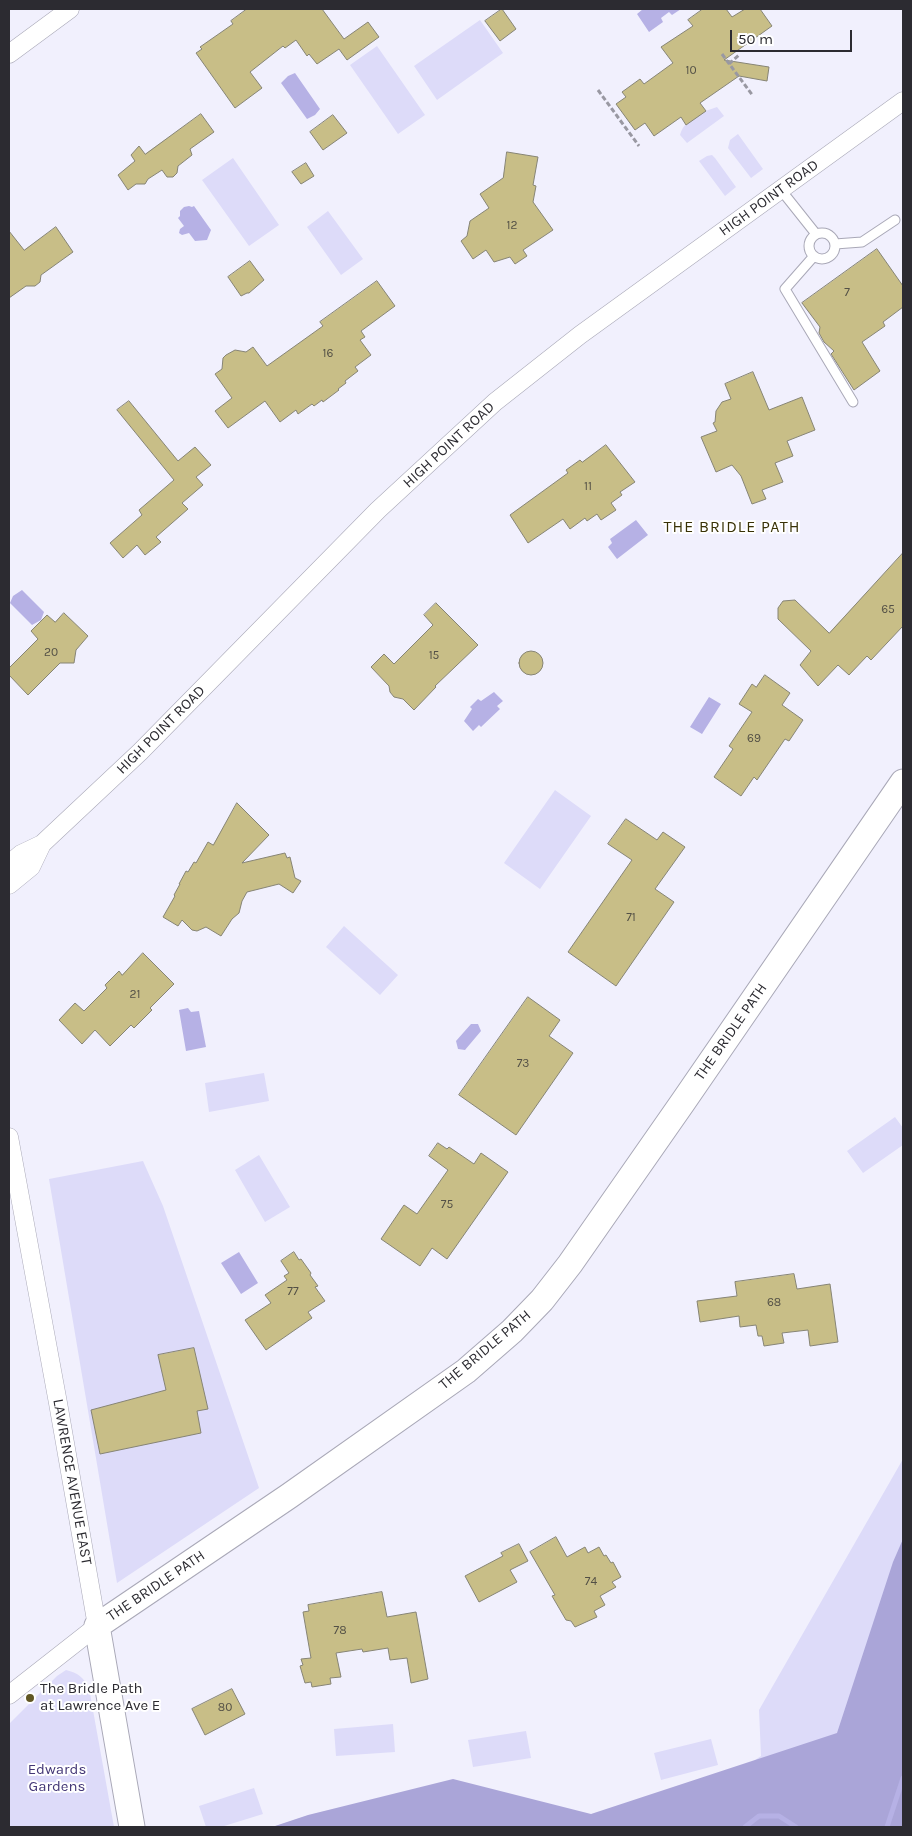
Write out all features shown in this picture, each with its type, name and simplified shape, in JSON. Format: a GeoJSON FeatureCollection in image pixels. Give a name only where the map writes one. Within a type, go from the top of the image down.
{"type":"FeatureCollection","features":[{"type":"Feature","properties":{"kind":"street"},"geometry":{"type":"LineString","coordinates":[[9,54],[70,9]]}},
{"type":"Feature","properties":{"kind":"street","name":"HIGH POINT ROAD"},"geometry":{"type":"LineString","coordinates":[[9,864],[21,854],[42,844],[140,752],[378,510],[495,402],[580,335],[903,101]]}},
{"type":"Feature","properties":{"kind":"street","name":"THE BRIDLE PATH"},"geometry":{"type":"LineString","coordinates":[[9,1695],[97,1626],[289,1496],[466,1371],[512,1331],[542,1300],[570,1264],[903,782]]}},
{"type":"Feature","properties":{"kind":"street","name":"HIGH POINT ROAD"},"geometry":{"type":"LineString","coordinates":[[9,885],[31,867],[42,844]]}},
{"type":"Feature","properties":{"kind":"street","name":"LAWRENCE AVENUE EAST"},"geometry":{"type":"LineString","coordinates":[[9,1137],[58,1402],[132,1827]]}},
{"type":"Feature","properties":{"kind":"lane"},"geometry":{"type":"LineString","coordinates":[[780,190],[816,234]]}},
{"type":"Feature","properties":{"kind":"lane"},"geometry":{"type":"LineString","coordinates":[[835,244],[862,242],[895,220]]}},
{"type":"Feature","properties":{"kind":"lane"},"geometry":{"type":"LineString","coordinates":[[816,234],[828,234],[835,244],[833,253],[826,258],[822,259],[814,256],[811,252],[809,244],[816,234]]}},
{"type":"Feature","properties":{"kind":"lane"},"geometry":{"type":"LineString","coordinates":[[814,256],[785,289],[853,402]]}},
{"type":"Feature","properties":{"kind":"path"},"geometry":{"type":"LineString","coordinates":[[722,54],[752,96]]}},
{"type":"Feature","properties":{"kind":"path"},"geometry":{"type":"LineString","coordinates":[[729,64],[739,55]]}},
{"type":"Feature","properties":{"kind":"path"},"geometry":{"type":"LineString","coordinates":[[598,90],[639,146]]}},
{"type":"Feature","properties":{"kind":"green space"},"geometry":{"type":"Polygon","coordinates":[[[480,20],[503,53],[437,100],[414,66],[480,20]]]}},
{"type":"Feature","properties":{"kind":"green space"},"geometry":{"type":"Polygon","coordinates":[[[377,46],[425,115],[398,134],[350,65],[377,46]]]}},
{"type":"Feature","properties":{"kind":"green space"},"geometry":{"type":"Polygon","coordinates":[[[717,107],[724,116],[687,143],[680,135],[686,124],[700,114],[717,107]]]}},
{"type":"Feature","properties":{"kind":"green space"},"geometry":{"type":"Polygon","coordinates":[[[738,134],[763,169],[751,178],[728,148],[730,140],[738,134]]]}},
{"type":"Feature","properties":{"kind":"green space"},"geometry":{"type":"Polygon","coordinates":[[[712,155],[736,187],[725,196],[699,161],[712,155]]]}},
{"type":"Feature","properties":{"kind":"green space"},"geometry":{"type":"Polygon","coordinates":[[[233,158],[279,225],[249,246],[202,180],[233,158]]]}},
{"type":"Feature","properties":{"kind":"green space"},"geometry":{"type":"Polygon","coordinates":[[[328,211],[363,259],[341,275],[307,227],[328,211]]]}},
{"type":"Feature","properties":{"kind":"green space"},"geometry":{"type":"Polygon","coordinates":[[[555,790],[591,816],[540,889],[504,863],[555,790]]]}},
{"type":"Feature","properties":{"kind":"green space"},"geometry":{"type":"Polygon","coordinates":[[[344,926],[398,975],[380,995],[326,947],[344,926]]]}},
{"type":"Feature","properties":{"kind":"green space"},"geometry":{"type":"Polygon","coordinates":[[[264,1073],[269,1101],[209,1112],[205,1083],[264,1073]]]}},
{"type":"Feature","properties":{"kind":"green space"},"geometry":{"type":"Polygon","coordinates":[[[895,1117],[903,1128],[903,1145],[863,1173],[847,1151],[895,1117]]]}},
{"type":"Feature","properties":{"kind":"green space"},"geometry":{"type":"Polygon","coordinates":[[[259,1155],[290,1207],[265,1222],[235,1170],[259,1155]]]}},
{"type":"Feature","properties":{"kind":"green space"},"geometry":{"type":"Polygon","coordinates":[[[143,1161],[163,1206],[259,1488],[117,1583],[49,1179],[143,1161]]]}},
{"type":"Feature","properties":{"kind":"green space"},"geometry":{"type":"Polygon","coordinates":[[[903,1459],[903,1673],[801,1822],[655,1827],[761,1756],[759,1710],[903,1459]]]}},
{"type":"Feature","properties":{"kind":"green space","name":"Edwards Gardens"},"geometry":{"type":"Polygon","coordinates":[[[66,1670],[80,1676],[89,1688],[114,1827],[9,1827],[9,1724],[57,1676],[66,1670]]]}},
{"type":"Feature","properties":{"kind":"green space"},"geometry":{"type":"Polygon","coordinates":[[[393,1724],[395,1752],[336,1756],[334,1729],[393,1724]]]}},
{"type":"Feature","properties":{"kind":"green space"},"geometry":{"type":"Polygon","coordinates":[[[526,1731],[531,1758],[473,1767],[468,1740],[526,1731]]]}},
{"type":"Feature","properties":{"kind":"green space"},"geometry":{"type":"Polygon","coordinates":[[[711,1739],[718,1765],[661,1780],[654,1753],[711,1739]]]}},
{"type":"Feature","properties":{"kind":"green space"},"geometry":{"type":"Polygon","coordinates":[[[254,1788],[263,1814],[221,1827],[206,1827],[199,1806],[254,1788]]]}},
{"type":"Feature","properties":{"kind":"shaded area"},"geometry":{"type":"Polygon","coordinates":[[[643,9],[681,9],[672,15],[669,12],[661,18],[663,22],[649,32],[637,14],[643,9]]]}},
{"type":"Feature","properties":{"kind":"shaded area"},"geometry":{"type":"Polygon","coordinates":[[[295,73],[320,109],[315,115],[307,119],[281,83],[288,76],[295,73]]]}},
{"type":"Feature","properties":{"kind":"shaded area"},"geometry":{"type":"Polygon","coordinates":[[[194,206],[211,230],[207,240],[195,241],[189,233],[182,235],[179,233],[180,229],[184,226],[178,218],[180,211],[184,207],[194,206]]]}},
{"type":"Feature","properties":{"kind":"shaded area"},"geometry":{"type":"Polygon","coordinates":[[[636,520],[648,535],[617,559],[608,547],[612,543],[610,539],[636,520]]]}},
{"type":"Feature","properties":{"kind":"shaded area"},"geometry":{"type":"Polygon","coordinates":[[[22,590],[44,612],[41,620],[32,625],[10,603],[13,596],[22,590]]]}},
{"type":"Feature","properties":{"kind":"shaded area"},"geometry":{"type":"Polygon","coordinates":[[[494,692],[503,701],[497,706],[500,709],[481,727],[479,725],[473,731],[464,721],[472,709],[470,707],[478,699],[481,701],[494,692]]]}},
{"type":"Feature","properties":{"kind":"shaded area"},"geometry":{"type":"Polygon","coordinates":[[[709,697],[721,704],[702,734],[690,727],[709,697]]]}},
{"type":"Feature","properties":{"kind":"shaded area"},"geometry":{"type":"Polygon","coordinates":[[[188,1008],[191,1012],[199,1011],[206,1047],[186,1051],[179,1010],[188,1008]]]}},
{"type":"Feature","properties":{"kind":"shaded area"},"geometry":{"type":"Polygon","coordinates":[[[471,1024],[478,1024],[481,1031],[465,1050],[458,1049],[456,1041],[471,1024]]]}},
{"type":"Feature","properties":{"kind":"shaded area"},"geometry":{"type":"Polygon","coordinates":[[[239,1252],[258,1283],[241,1294],[221,1263],[239,1252]]]}},
{"type":"Feature","properties":{"kind":"shaded area"},"geometry":{"type":"Polygon","coordinates":[[[903,1539],[903,1827],[272,1827],[308,1815],[453,1779],[591,1814],[837,1733],[893,1562],[903,1539]]]}},
{"type":"Feature","properties":{"kind":"building"},"geometry":{"type":"Polygon","coordinates":[[[247,9],[322,9],[344,39],[368,22],[379,37],[347,60],[339,49],[317,64],[309,54],[307,56],[296,40],[285,48],[283,46],[250,72],[262,88],[235,108],[196,53],[202,49],[200,47],[233,24],[231,21],[247,9]]]}},
{"type":"Feature","properties":{"kind":"building"},"geometry":{"type":"Polygon","coordinates":[[[502,9],[516,29],[500,41],[485,21],[502,9]]]}},
{"type":"Feature","properties":{"kind":"building"},"geometry":{"type":"Polygon","coordinates":[[[703,9],[726,9],[732,17],[745,9],[760,9],[772,26],[724,60],[769,67],[767,81],[739,76],[700,103],[706,111],[686,125],[681,117],[654,136],[645,123],[635,130],[616,104],[626,97],[622,92],[640,79],[644,84],[673,63],[661,47],[693,26],[688,20],[703,9]]]}},
{"type":"Feature","properties":{"kind":"building"},"geometry":{"type":"Polygon","coordinates":[[[201,114],[214,132],[190,149],[192,155],[178,166],[177,173],[173,177],[167,177],[162,170],[148,179],[145,184],[136,184],[128,190],[118,175],[135,161],[131,155],[139,146],[145,154],[201,114]]]}},
{"type":"Feature","properties":{"kind":"building"},"geometry":{"type":"Polygon","coordinates":[[[333,115],[347,133],[323,150],[310,132],[333,115]]]}},
{"type":"Feature","properties":{"kind":"building"},"geometry":{"type":"Polygon","coordinates":[[[507,152],[538,157],[533,185],[536,186],[533,202],[553,230],[523,250],[527,256],[515,264],[510,257],[494,262],[486,250],[473,259],[461,241],[467,236],[470,221],[489,208],[480,194],[503,178],[507,152]]]}},
{"type":"Feature","properties":{"kind":"building"},"geometry":{"type":"Polygon","coordinates":[[[306,163],[314,176],[301,184],[292,172],[306,163]]]}},
{"type":"Feature","properties":{"kind":"building"},"geometry":{"type":"Polygon","coordinates":[[[56,227],[73,252],[41,275],[40,282],[35,286],[26,286],[9,298],[9,231],[24,250],[56,227]]]}},
{"type":"Feature","properties":{"kind":"building"},"geometry":{"type":"Polygon","coordinates":[[[877,249],[903,286],[903,307],[883,322],[885,326],[862,342],[880,371],[854,390],[831,354],[834,351],[824,342],[819,333],[820,327],[802,303],[877,249]]]}},
{"type":"Feature","properties":{"kind":"building"},"geometry":{"type":"Polygon","coordinates":[[[250,261],[264,280],[249,293],[241,296],[228,277],[250,261]]]}},
{"type":"Feature","properties":{"kind":"building"},"geometry":{"type":"Polygon","coordinates":[[[377,281],[395,306],[361,331],[365,337],[360,340],[371,355],[355,367],[358,371],[345,381],[346,383],[339,390],[323,402],[322,400],[314,406],[312,404],[298,414],[296,410],[280,422],[265,401],[228,428],[215,411],[232,398],[215,374],[222,369],[223,358],[226,355],[235,350],[246,352],[253,347],[267,366],[323,326],[320,322],[377,281]]]}},
{"type":"Feature","properties":{"kind":"building"},"geometry":{"type":"Polygon","coordinates":[[[753,372],[769,410],[802,397],[815,430],[787,441],[793,456],[775,463],[783,482],[762,490],[766,499],[752,504],[741,476],[732,465],[716,472],[701,437],[717,431],[713,423],[715,422],[716,411],[722,402],[731,399],[725,384],[753,372]]]}},
{"type":"Feature","properties":{"kind":"building"},"geometry":{"type":"Polygon","coordinates":[[[129,401],[178,461],[195,447],[211,465],[196,477],[203,485],[182,503],[188,509],[156,537],[161,542],[145,555],[137,545],[123,558],[110,543],[142,515],[139,510],[174,480],[117,410],[129,401]]]}},
{"type":"Feature","properties":{"kind":"building"},"geometry":{"type":"Polygon","coordinates":[[[606,445],[635,482],[620,492],[622,495],[611,503],[616,510],[601,520],[597,514],[587,521],[585,518],[570,529],[563,519],[528,543],[510,515],[568,473],[566,470],[580,460],[582,462],[606,445]]]}},
{"type":"Feature","properties":{"kind":"building"},"geometry":{"type":"Polygon","coordinates":[[[903,553],[903,626],[871,660],[867,656],[849,675],[838,665],[818,686],[800,665],[811,651],[778,619],[778,608],[783,601],[795,600],[829,633],[903,553]]]}},
{"type":"Feature","properties":{"kind":"building"},"geometry":{"type":"Polygon","coordinates":[[[436,603],[478,645],[435,686],[414,710],[403,699],[394,697],[390,692],[389,686],[371,667],[384,654],[394,664],[433,625],[424,615],[436,603]]]}},
{"type":"Feature","properties":{"kind":"building"},"geometry":{"type":"Polygon","coordinates":[[[64,613],[88,636],[76,650],[74,663],[60,663],[28,695],[9,675],[9,668],[38,639],[31,631],[47,615],[55,622],[64,613]]]}},
{"type":"Feature","properties":{"kind":"building"},"geometry":{"type":"Polygon","coordinates":[[[531,651],[536,652],[542,658],[542,668],[536,674],[531,675],[526,674],[520,668],[519,663],[520,658],[526,652],[531,651]]]}},
{"type":"Feature","properties":{"kind":"building"},"geometry":{"type":"Polygon","coordinates":[[[765,675],[790,693],[782,705],[803,720],[789,741],[785,739],[757,780],[754,777],[741,796],[714,777],[733,749],[729,746],[752,712],[739,704],[752,684],[756,687],[765,675]]]}},
{"type":"Feature","properties":{"kind":"building"},"geometry":{"type":"Polygon","coordinates":[[[237,803],[269,835],[242,863],[285,853],[287,858],[290,857],[295,878],[301,881],[293,893],[279,884],[247,892],[239,913],[232,919],[221,936],[206,927],[197,931],[192,930],[182,920],[178,926],[163,917],[186,871],[188,872],[194,862],[196,863],[208,842],[213,845],[237,803]]]}},
{"type":"Feature","properties":{"kind":"building"},"geometry":{"type":"Polygon","coordinates":[[[626,819],[657,840],[663,832],[685,847],[655,889],[674,902],[616,986],[568,952],[632,860],[608,844],[626,819]]]}},
{"type":"Feature","properties":{"kind":"building"},"geometry":{"type":"Polygon","coordinates":[[[143,953],[174,984],[150,1008],[152,1010],[134,1028],[131,1025],[110,1046],[95,1030],[82,1044],[59,1020],[75,1003],[84,1011],[107,988],[105,985],[119,971],[122,975],[143,953]]]}},
{"type":"Feature","properties":{"kind":"building"},"geometry":{"type":"Polygon","coordinates":[[[528,997],[560,1020],[549,1036],[573,1053],[516,1135],[459,1095],[528,997]]]}},
{"type":"Feature","properties":{"kind":"building"},"geometry":{"type":"Polygon","coordinates":[[[438,1143],[447,1149],[449,1147],[474,1164],[481,1153],[508,1172],[447,1259],[432,1248],[420,1266],[381,1239],[404,1205],[417,1214],[448,1170],[429,1156],[438,1143]]]}},
{"type":"Feature","properties":{"kind":"building"},"geometry":{"type":"Polygon","coordinates":[[[294,1252],[311,1273],[310,1275],[318,1286],[315,1287],[325,1301],[308,1312],[312,1318],[266,1350],[245,1320],[271,1303],[265,1295],[287,1280],[284,1276],[289,1273],[281,1261],[294,1252]]]}},
{"type":"Feature","properties":{"kind":"building"},"geometry":{"type":"Polygon","coordinates":[[[794,1274],[797,1289],[830,1284],[838,1342],[810,1346],[808,1330],[782,1333],[784,1343],[764,1346],[762,1336],[758,1336],[756,1325],[740,1327],[739,1316],[700,1322],[697,1301],[737,1296],[735,1282],[794,1274]]]}},
{"type":"Feature","properties":{"kind":"building"},"geometry":{"type":"Polygon","coordinates":[[[194,1348],[208,1409],[197,1411],[201,1433],[100,1454],[91,1410],[166,1390],[158,1355],[194,1348]]]}},
{"type":"Feature","properties":{"kind":"building"},"geometry":{"type":"Polygon","coordinates":[[[556,1537],[567,1557],[585,1547],[588,1553],[599,1547],[604,1556],[606,1555],[611,1563],[613,1562],[621,1577],[612,1582],[616,1587],[600,1596],[605,1605],[594,1611],[597,1617],[575,1627],[571,1621],[566,1620],[552,1596],[555,1595],[530,1552],[556,1537]]]}},
{"type":"Feature","properties":{"kind":"building"},"geometry":{"type":"Polygon","coordinates":[[[519,1544],[528,1561],[510,1570],[517,1582],[479,1602],[465,1576],[503,1556],[501,1553],[519,1544]]]}},
{"type":"Feature","properties":{"kind":"building"},"geometry":{"type":"Polygon","coordinates":[[[382,1592],[387,1617],[416,1612],[428,1679],[411,1683],[407,1658],[390,1660],[388,1648],[363,1652],[362,1649],[336,1653],[341,1677],[330,1678],[331,1684],[312,1687],[311,1682],[305,1683],[300,1666],[303,1665],[301,1659],[311,1658],[303,1612],[309,1611],[308,1605],[382,1592]]]}},
{"type":"Feature","properties":{"kind":"building"},"geometry":{"type":"Polygon","coordinates":[[[232,1689],[245,1714],[205,1735],[192,1709],[232,1689]]]}},
{"type":"Feature","properties":{"kind":"waterway"},"geometry":{"type":"LineString","coordinates":[[887,1827],[903,1778]]}},
{"type":"Feature","properties":{"kind":"waterway"},"geometry":{"type":"LineString","coordinates":[[745,1827],[759,1816],[779,1816],[796,1827]]}},
{"type":"Feature","properties":{"kind":"place","name":"The Bridle Path at Lawrence Ave E"},"geometry":{"type":"Point","coordinates":[30,1698]}},
{"type":"Feature","properties":{"kind":"district","name":"THE BRIDLE PATH"},"geometry":{"type":"Point","coordinates":[732,527]}}]}
